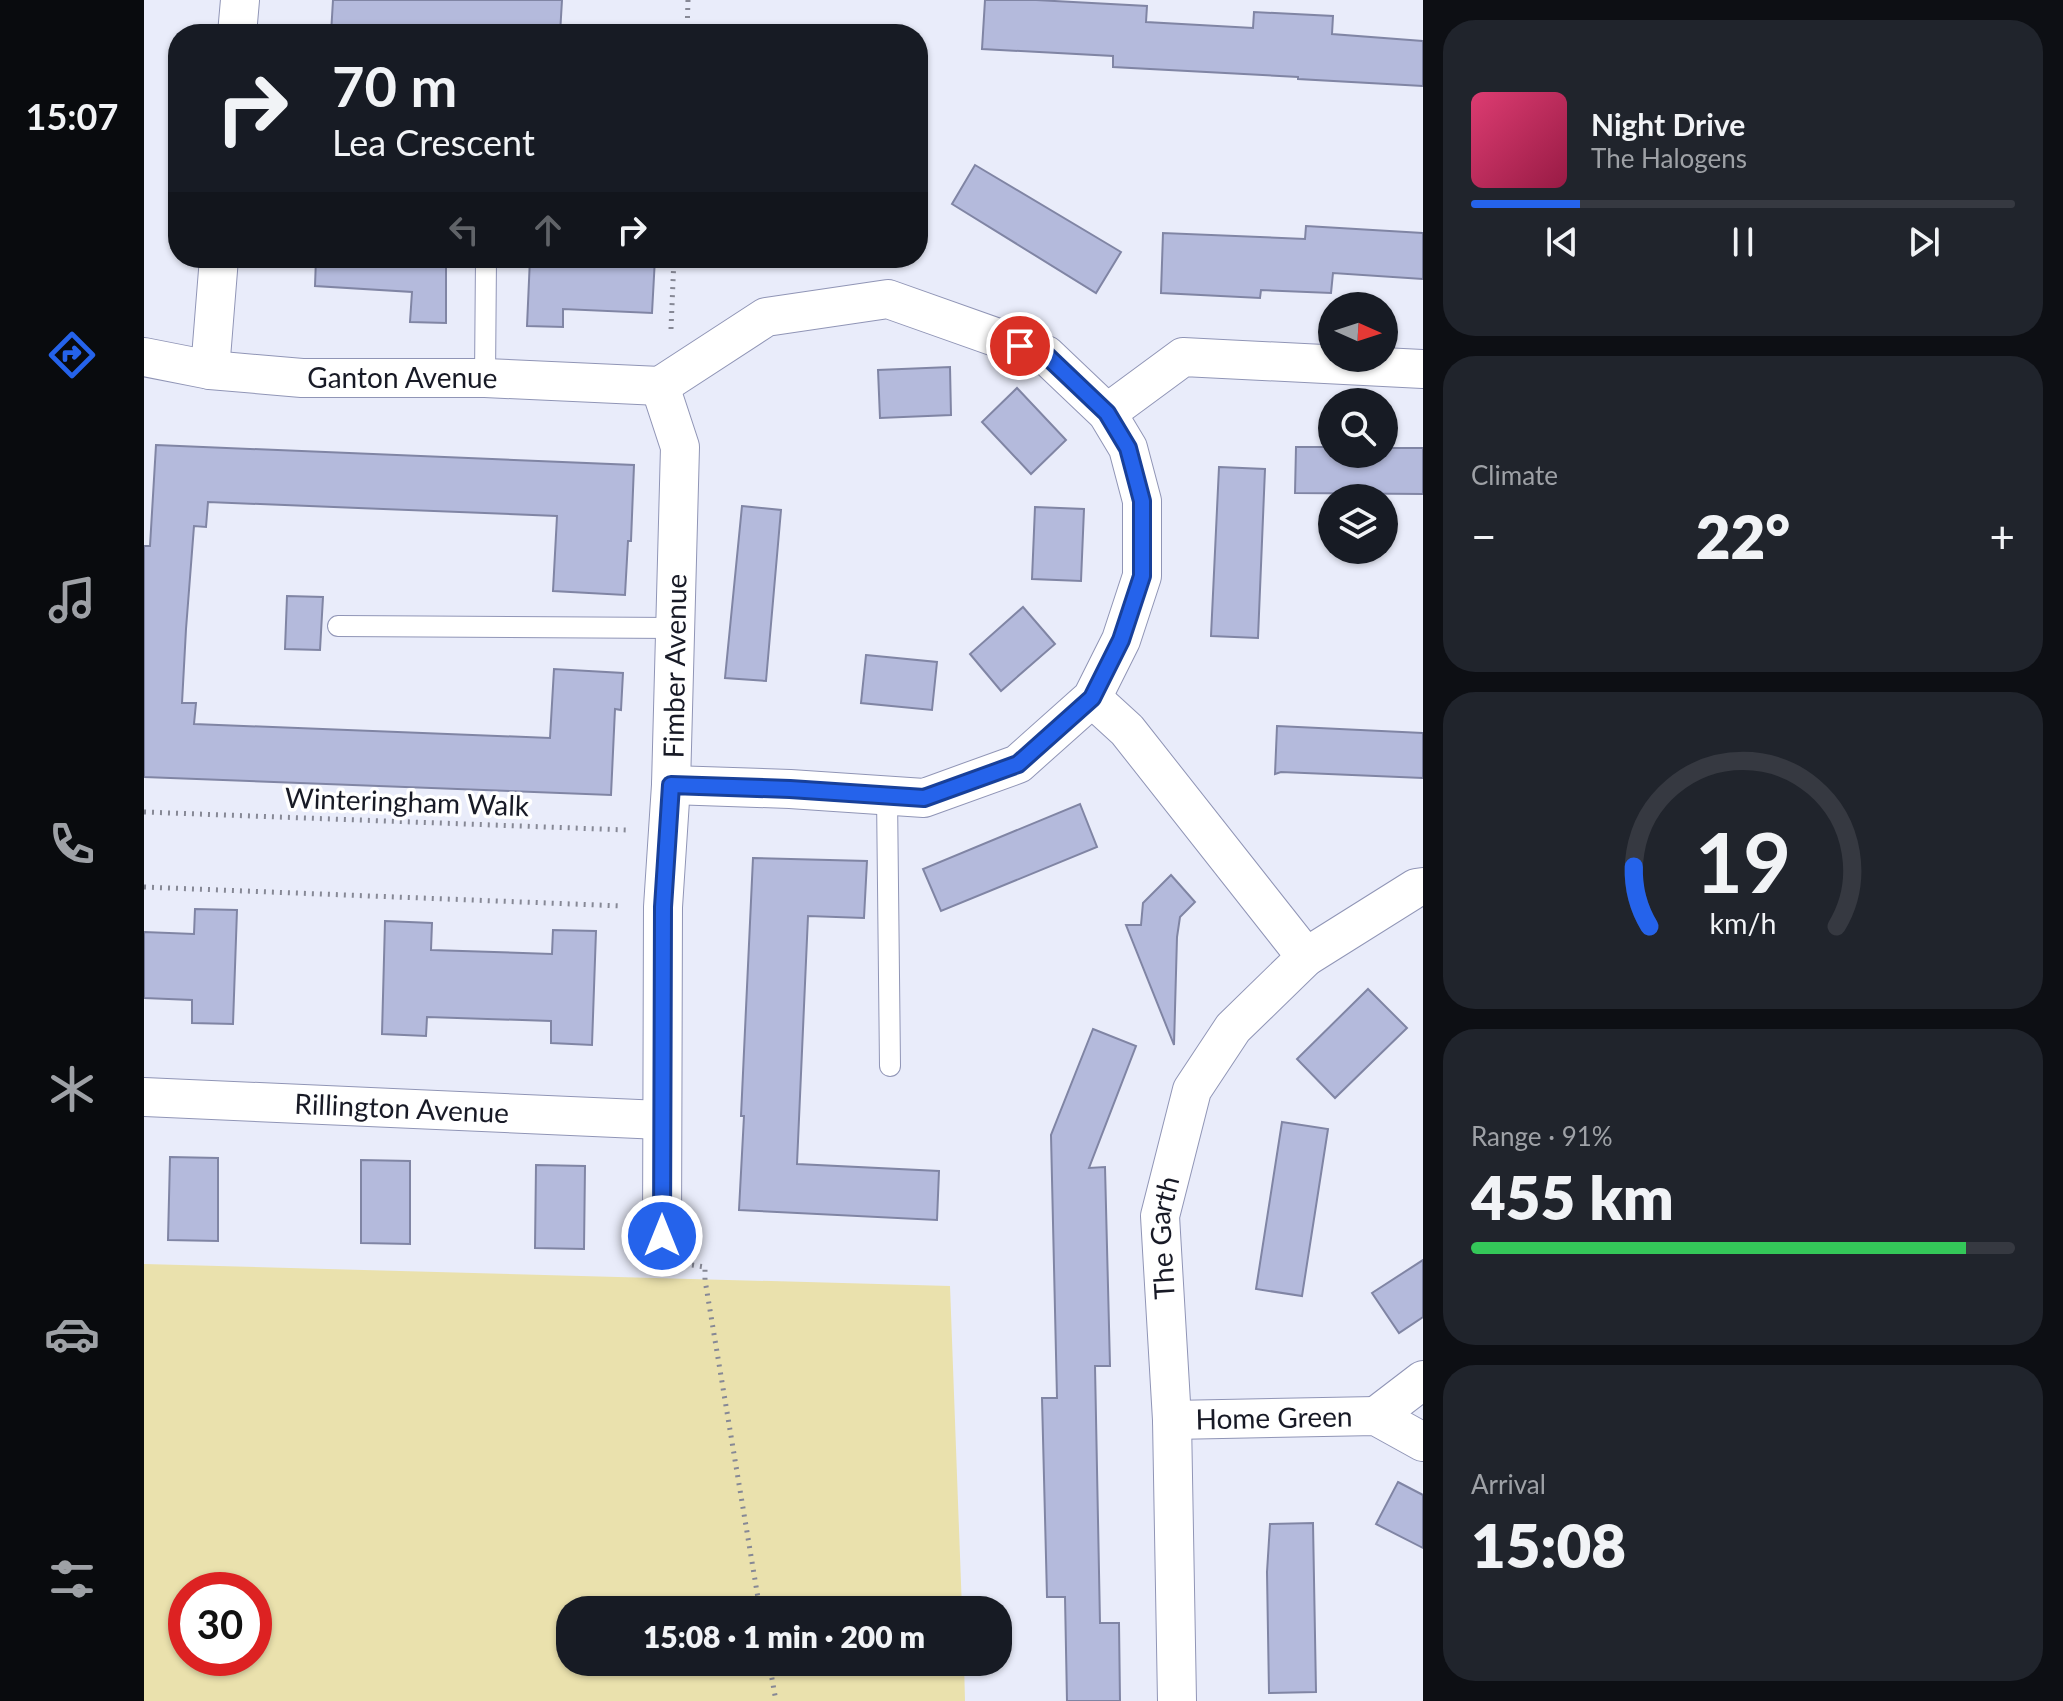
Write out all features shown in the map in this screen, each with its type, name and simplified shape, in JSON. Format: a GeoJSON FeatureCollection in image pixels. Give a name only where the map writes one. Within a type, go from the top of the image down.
{"type":"FeatureCollection","features":[{"type":"Feature","properties":{"kind":"street"},"geometry":{"type":"LineString","coordinates":[[238,24],[240,0]]}},
{"type":"Feature","properties":{"kind":"street"},"geometry":{"type":"LineString","coordinates":[[210,370],[218,268]]}},
{"type":"Feature","properties":{"kind":"street"},"geometry":{"type":"LineString","coordinates":[[664,384],[766,317],[888,299],[1046,355],[1107,413],[1128,448],[1142,501],[1142,576],[1121,640],[1092,698],[1018,764],[924,798],[671,785]]}},
{"type":"Feature","properties":{"kind":"street","name":"Ganton Avenue"},"geometry":{"type":"LineString","coordinates":[[144,357],[210,370],[302,378],[485,378],[664,384]]}},
{"type":"Feature","properties":{"kind":"street"},"geometry":{"type":"LineString","coordinates":[[1107,413],[1183,357],[1423,369]]}},
{"type":"Feature","properties":{"kind":"street","name":"Fimber Avenue"},"geometry":{"type":"LineString","coordinates":[[662,1236],[663,907],[671,785],[680,447],[664,384]]}},
{"type":"Feature","properties":{"kind":"street"},"geometry":{"type":"LineString","coordinates":[[1092,698],[1127,730],[1306,957]]}},
{"type":"Feature","properties":{"kind":"street","name":"The Garth"},"geometry":{"type":"LineString","coordinates":[[1177,1701],[1172,1420],[1160,1216],[1192,1090],[1233,1028],[1306,957],[1416,888],[1423,887]]}},
{"type":"Feature","properties":{"kind":"street","name":"Rillington Avenue"},"geometry":{"type":"LineString","coordinates":[[144,1097],[661,1120]]}},
{"type":"Feature","properties":{"kind":"street","name":"Home Green"},"geometry":{"type":"LineString","coordinates":[[1376,1416],[1423,1380]]}},
{"type":"Feature","properties":{"kind":"street","name":"Home Green"},"geometry":{"type":"LineString","coordinates":[[1172,1420],[1376,1416],[1423,1442]]}},
{"type":"Feature","properties":{"kind":"lane"},"geometry":{"type":"LineString","coordinates":[[485,378],[486,268]]}},
{"type":"Feature","properties":{"kind":"lane"},"geometry":{"type":"LineString","coordinates":[[338,626],[675,628]]}},
{"type":"Feature","properties":{"kind":"lane"},"geometry":{"type":"LineString","coordinates":[[887,795],[890,1066]]}},
{"type":"Feature","properties":{"kind":"path"},"geometry":{"type":"LineString","coordinates":[[687,24],[688,0]]}},
{"type":"Feature","properties":{"kind":"path"},"geometry":{"type":"LineString","coordinates":[[664,384],[673,268]]}},
{"type":"Feature","properties":{"kind":"path","name":"Winteringham Walk"},"geometry":{"type":"LineString","coordinates":[[144,812],[668,831]]}},
{"type":"Feature","properties":{"kind":"path"},"geometry":{"type":"LineString","coordinates":[[144,887],[663,907]]}},
{"type":"Feature","properties":{"kind":"path"},"geometry":{"type":"LineString","coordinates":[[662,1236],[663,1264],[683,1263],[705,1267],[758,1596]]}},
{"type":"Feature","properties":{"kind":"path"},"geometry":{"type":"LineString","coordinates":[[772,1676],[776,1701]]}},
{"type":"Feature","properties":{"kind":"shaded area"},"geometry":{"type":"Polygon","coordinates":[[[144,1264],[950,1286],[961,1596],[556,1596],[556,1676],[964,1676],[965,1701],[144,1701],[144,1264]]]}},
{"type":"Feature","properties":{"kind":"building"},"geometry":{"type":"Polygon","coordinates":[[[333,0],[562,0],[561,24],[332,24],[333,0]]]}},
{"type":"Feature","properties":{"kind":"building"},"geometry":{"type":"Polygon","coordinates":[[[985,0],[1147,6],[1146,22],[1253,28],[1254,12],[1333,16],[1332,34],[1423,41],[1423,86],[1113,67],[1113,56],[982,49],[985,0]]]}},
{"type":"Feature","properties":{"kind":"building"},"geometry":{"type":"Polygon","coordinates":[[[975,165],[1121,252],[1096,293],[952,204],[975,165]]]}},
{"type":"Feature","properties":{"kind":"building"},"geometry":{"type":"Polygon","coordinates":[[[1306,226],[1423,233],[1423,279],[1333,273],[1331,292],[1261,290],[1260,298],[1161,293],[1163,233],[1305,239],[1306,226]]]}},
{"type":"Feature","properties":{"kind":"building"},"geometry":{"type":"Polygon","coordinates":[[[316,268],[446,268],[446,323],[410,322],[412,292],[315,286],[316,268]]]}},
{"type":"Feature","properties":{"kind":"building"},"geometry":{"type":"Polygon","coordinates":[[[530,268],[654,268],[652,313],[563,309],[563,327],[527,326],[530,268]]]}},
{"type":"Feature","properties":{"kind":"building"},"geometry":{"type":"Polygon","coordinates":[[[950,367],[951,415],[880,418],[878,370],[950,367]]]}},
{"type":"Feature","properties":{"kind":"building"},"geometry":{"type":"Polygon","coordinates":[[[1017,388],[1066,440],[1031,474],[982,422],[1017,388]]]}},
{"type":"Feature","properties":{"kind":"building"},"geometry":{"type":"Polygon","coordinates":[[[156,445],[634,465],[625,595],[553,591],[557,516],[208,502],[206,527],[194,526],[186,629],[182,703],[196,703],[194,724],[550,738],[554,669],[623,673],[621,710],[615,709],[611,795],[144,777],[144,546],[150,546],[156,445]]]}},
{"type":"Feature","properties":{"kind":"building"},"geometry":{"type":"Polygon","coordinates":[[[1296,447],[1318,447],[1318,468],[1398,468],[1398,448],[1423,448],[1423,494],[1398,494],[1398,484],[1318,484],[1318,493],[1295,493],[1296,447]]]}},
{"type":"Feature","properties":{"kind":"building"},"geometry":{"type":"Polygon","coordinates":[[[1219,467],[1265,469],[1258,638],[1211,636],[1219,467]]]}},
{"type":"Feature","properties":{"kind":"building"},"geometry":{"type":"Polygon","coordinates":[[[742,506],[781,510],[766,681],[725,678],[742,506]]]}},
{"type":"Feature","properties":{"kind":"building"},"geometry":{"type":"Polygon","coordinates":[[[1035,507],[1084,509],[1081,581],[1032,579],[1035,507]]]}},
{"type":"Feature","properties":{"kind":"building"},"geometry":{"type":"Polygon","coordinates":[[[287,596],[323,597],[320,650],[285,649],[287,596]]]}},
{"type":"Feature","properties":{"kind":"building"},"geometry":{"type":"Polygon","coordinates":[[[1023,607],[1055,644],[1001,691],[970,654],[1023,607]]]}},
{"type":"Feature","properties":{"kind":"building"},"geometry":{"type":"Polygon","coordinates":[[[866,655],[937,662],[932,710],[861,703],[866,655]]]}},
{"type":"Feature","properties":{"kind":"building"},"geometry":{"type":"Polygon","coordinates":[[[1277,726],[1423,733],[1423,778],[1275,774],[1277,726]]]}},
{"type":"Feature","properties":{"kind":"building"},"geometry":{"type":"Polygon","coordinates":[[[1080,804],[1097,847],[941,911],[923,869],[1080,804]]]}},
{"type":"Feature","properties":{"kind":"building"},"geometry":{"type":"Polygon","coordinates":[[[753,858],[867,861],[864,918],[808,916],[797,1164],[939,1171],[937,1220],[739,1210],[753,858]]]}},
{"type":"Feature","properties":{"kind":"building"},"geometry":{"type":"Polygon","coordinates":[[[1171,875],[1195,902],[1180,917],[1177,937],[1174,1045],[1126,925],[1141,925],[1143,903],[1171,875]]]}},
{"type":"Feature","properties":{"kind":"building"},"geometry":{"type":"Polygon","coordinates":[[[195,909],[237,910],[233,1024],[192,1023],[192,1000],[144,998],[144,932],[194,934],[195,909]]]}},
{"type":"Feature","properties":{"kind":"building"},"geometry":{"type":"Polygon","coordinates":[[[385,921],[432,923],[431,950],[552,954],[553,930],[596,931],[592,1045],[551,1043],[551,1021],[427,1017],[426,1036],[382,1034],[385,921]]]}},
{"type":"Feature","properties":{"kind":"building"},"geometry":{"type":"Polygon","coordinates":[[[1368,989],[1407,1028],[1335,1098],[1297,1059],[1368,989]]]}},
{"type":"Feature","properties":{"kind":"building"},"geometry":{"type":"Polygon","coordinates":[[[1093,1029],[1136,1046],[1089,1168],[1105,1167],[1110,1366],[1095,1366],[1100,1623],[1119,1623],[1120,1701],[1067,1701],[1065,1597],[1047,1597],[1042,1398],[1057,1398],[1051,1135],[1093,1029]]]}},
{"type":"Feature","properties":{"kind":"building"},"geometry":{"type":"Polygon","coordinates":[[[1282,1122],[1328,1129],[1302,1296],[1256,1289],[1282,1122]]]}},
{"type":"Feature","properties":{"kind":"building"},"geometry":{"type":"Polygon","coordinates":[[[170,1157],[218,1158],[218,1241],[168,1240],[170,1157]]]}},
{"type":"Feature","properties":{"kind":"building"},"geometry":{"type":"Polygon","coordinates":[[[361,1160],[410,1161],[410,1244],[361,1243],[361,1160]]]}},
{"type":"Feature","properties":{"kind":"building"},"geometry":{"type":"Polygon","coordinates":[[[536,1165],[585,1166],[584,1249],[535,1248],[536,1165]]]}},
{"type":"Feature","properties":{"kind":"building"},"geometry":{"type":"Polygon","coordinates":[[[1423,1260],[1423,1317],[1399,1333],[1372,1293],[1423,1260]]]}},
{"type":"Feature","properties":{"kind":"building"},"geometry":{"type":"Polygon","coordinates":[[[1398,1482],[1423,1495],[1423,1548],[1376,1524],[1398,1482]]]}},
{"type":"Feature","properties":{"kind":"building"},"geometry":{"type":"Polygon","coordinates":[[[1313,1523],[1316,1692],[1269,1693],[1267,1572],[1270,1524],[1313,1523]]]}},
{"type":"Feature","properties":{"kind":"route"},"geometry":{"type":"LineString","coordinates":[[662,1236],[663,907],[671,785],[924,798],[1018,764],[1092,698],[1121,640],[1142,576],[1142,501],[1128,448],[1107,413],[1046,355],[1020,346]]}}]}
